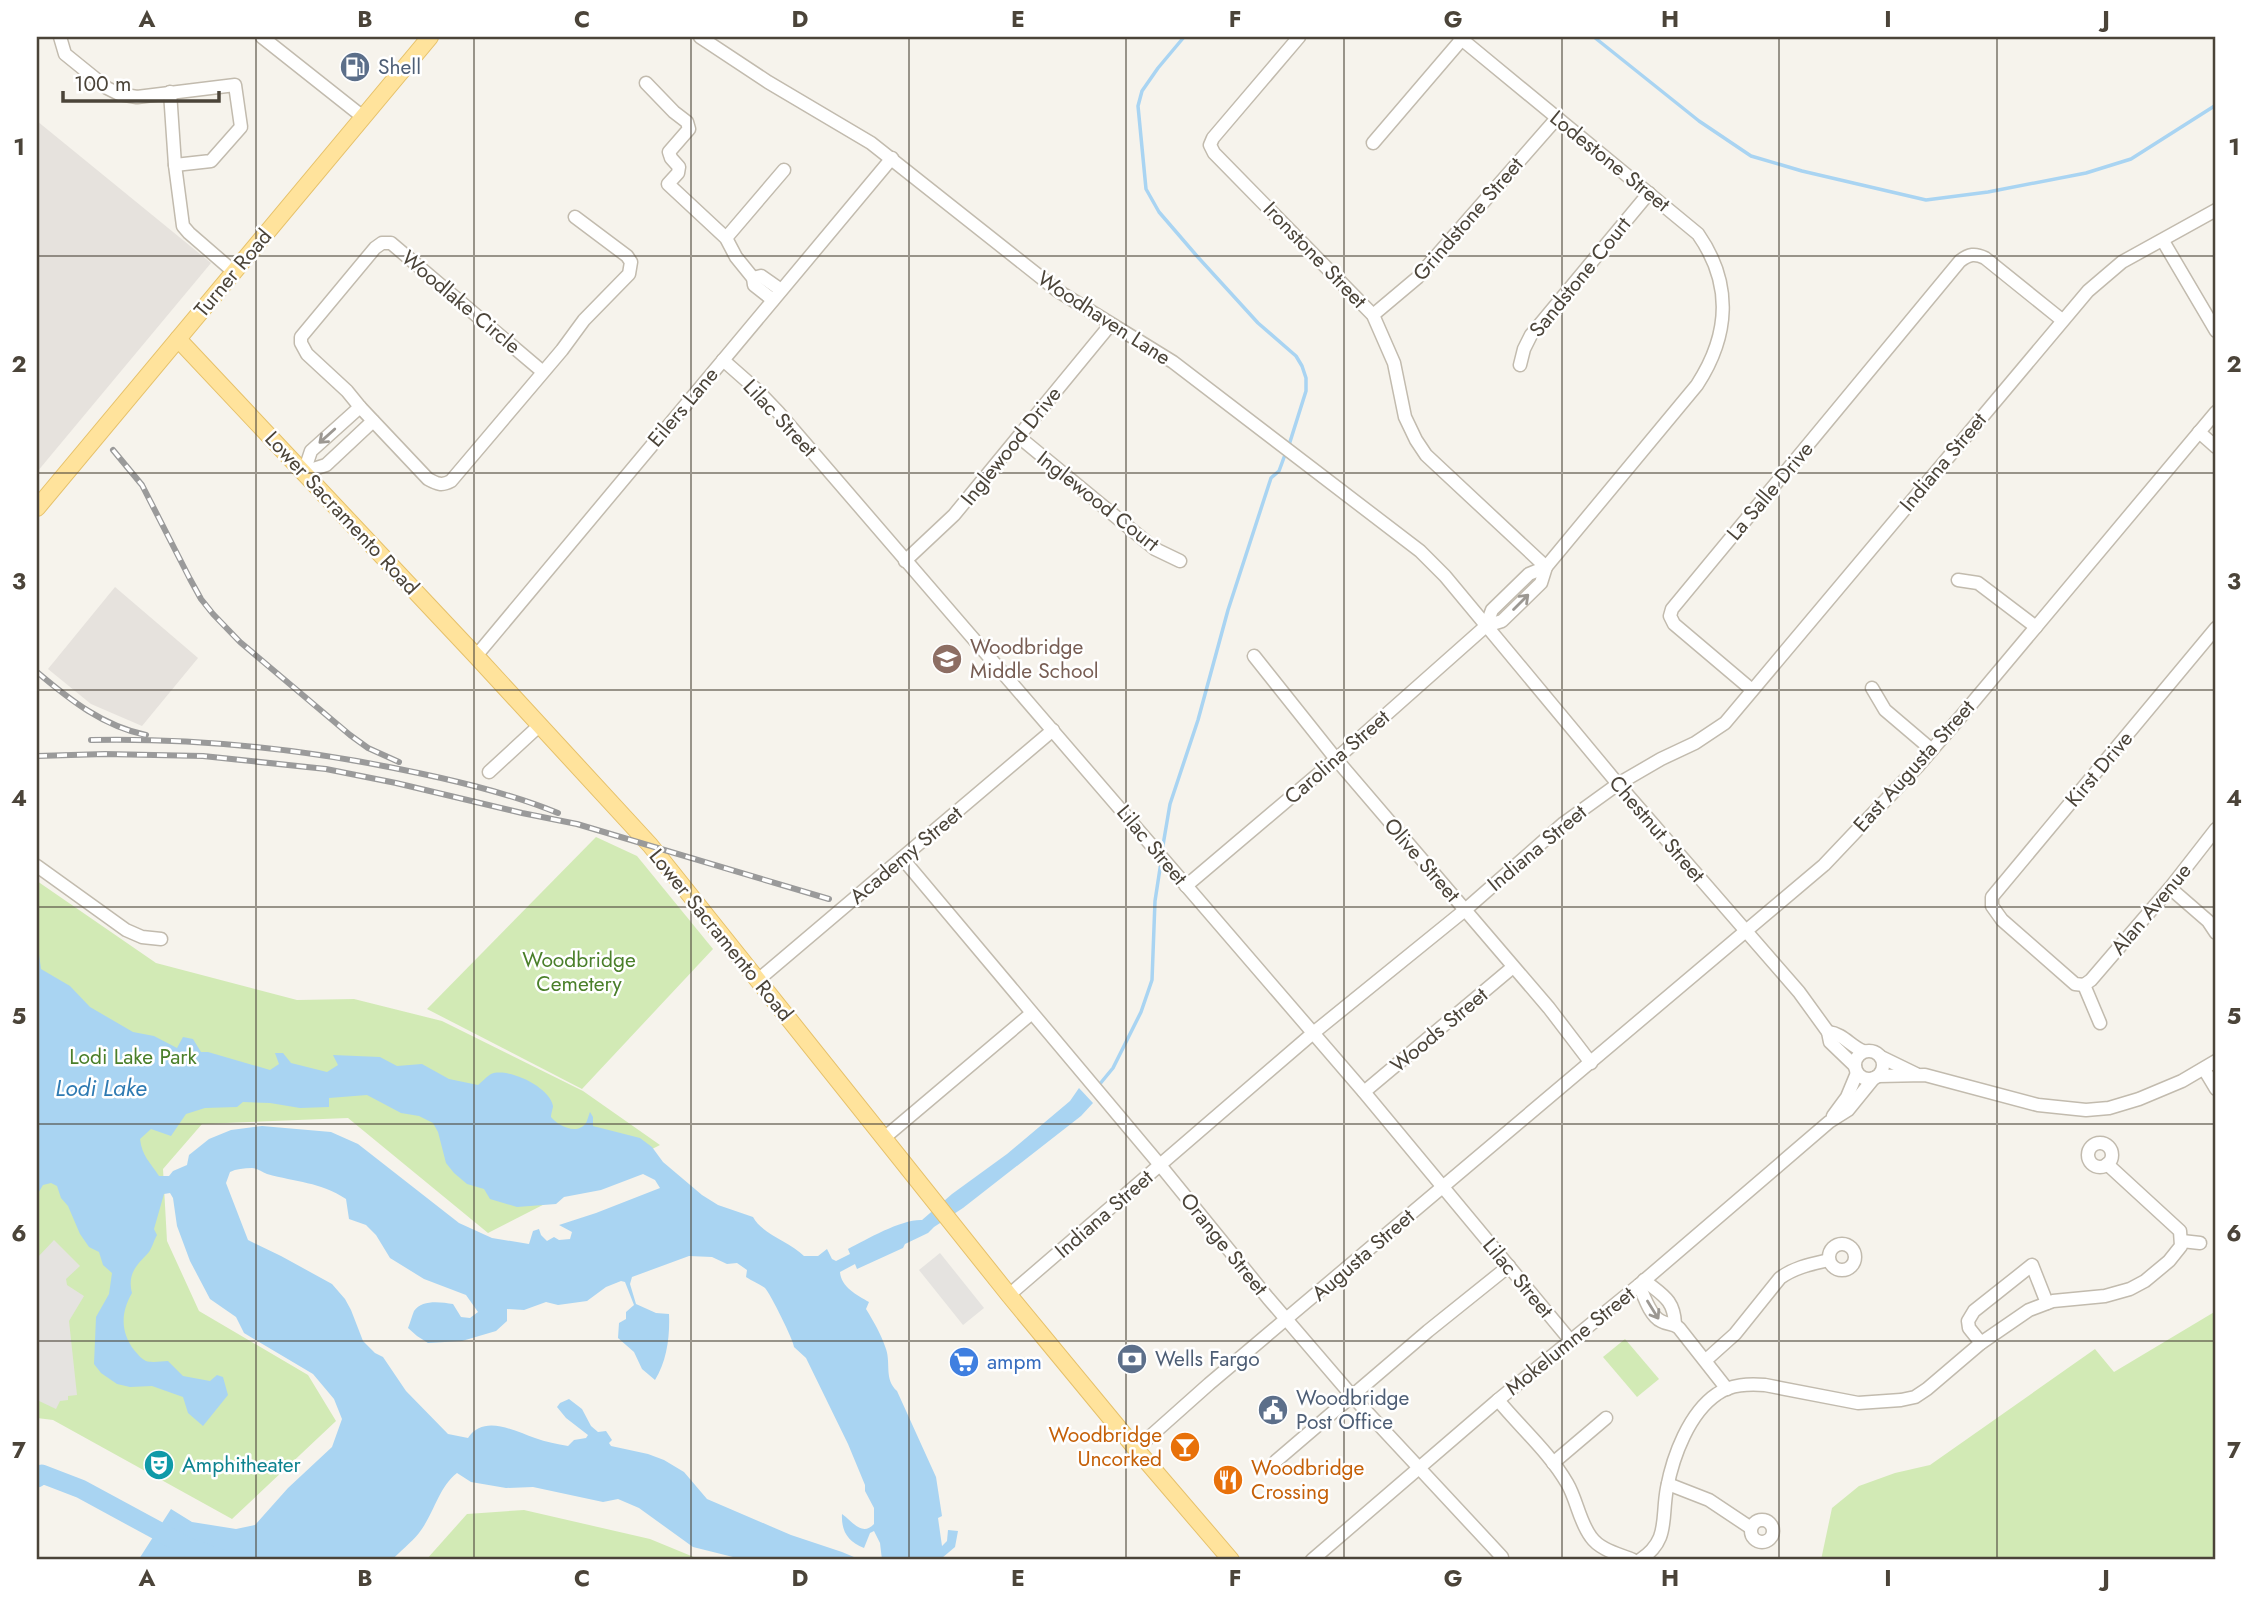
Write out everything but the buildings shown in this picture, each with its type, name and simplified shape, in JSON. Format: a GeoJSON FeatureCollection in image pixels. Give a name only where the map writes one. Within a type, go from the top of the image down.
{"type":"FeatureCollection","features":[{"type":"Feature","properties":{"kind":"main road","name":"Turner Road"},"geometry":{"type":"LineString","coordinates":[[37,508],[430,37]]}},
{"type":"Feature","properties":{"kind":"main road","name":"Lower Sacramento Road"},"geometry":{"type":"LineString","coordinates":[[178,339],[650,845],[1009,1295],[1231,1560]]}},
{"type":"Feature","properties":{"kind":"street"},"geometry":{"type":"LineString","coordinates":[[60,37],[65,54],[119,94],[137,97],[235,85],[241,127],[211,160],[176,165]]}},
{"type":"Feature","properties":{"kind":"street"},"geometry":{"type":"LineString","coordinates":[[262,37],[363,117]]}},
{"type":"Feature","properties":{"kind":"street","name":"Woodhaven Lane"},"geometry":{"type":"LineString","coordinates":[[700,37],[768,82],[860,135],[1041,278],[1173,362],[1420,551],[1445,576],[1486,626]]}},
{"type":"Feature","properties":{"kind":"street","name":"Ironstone Street"},"geometry":{"type":"LineString","coordinates":[[1299,37],[1213,138],[1210,145],[1373,315],[1389,350],[1405,417],[1426,455],[1546,567]]}},
{"type":"Feature","properties":{"kind":"street"},"geometry":{"type":"LineString","coordinates":[[1373,143],[1460,38]]}},
{"type":"Feature","properties":{"kind":"street","name":"Lodestone Street"},"geometry":{"type":"LineString","coordinates":[[1460,38],[1698,234],[1716,267],[1723,310]]}},
{"type":"Feature","properties":{"kind":"street"},"geometry":{"type":"LineString","coordinates":[[646,83],[687,122],[689,129],[669,152],[679,167],[678,173],[668,184],[726,238],[736,257],[753,278],[761,276],[777,295]]}},
{"type":"Feature","properties":{"kind":"street"},"geometry":{"type":"LineString","coordinates":[[170,92],[185,230],[234,272]]}},
{"type":"Feature","properties":{"kind":"street","name":"Grindstone Street"},"geometry":{"type":"LineString","coordinates":[[1373,315],[1417,278],[1557,118]]}},
{"type":"Feature","properties":{"kind":"street","name":"Eilers Lane"},"geometry":{"type":"LineString","coordinates":[[476,656],[892,158]]}},
{"type":"Feature","properties":{"kind":"street"},"geometry":{"type":"LineString","coordinates":[[726,238],[784,170]]}},
{"type":"Feature","properties":{"kind":"street","name":"Sandstone Court"},"geometry":{"type":"LineString","coordinates":[[1520,365],[1531,335],[1649,192]]}},
{"type":"Feature","properties":{"kind":"street","name":"Indiana Street"},"geometry":{"type":"LineString","coordinates":[[1009,1295],[1312,1034],[1465,910],[1564,822],[1618,784],[1661,758],[1695,743],[1725,723],[2088,290],[2122,262],[2216,210]]}},
{"type":"Feature","properties":{"kind":"street","name":"Woodlake Circle"},"geometry":{"type":"LineString","coordinates":[[543,372],[391,243],[382,243],[375,248],[301,337],[301,344],[307,354],[347,391],[428,479],[445,485],[543,372],[584,320],[629,274],[631,266],[627,256],[575,217]]}},
{"type":"Feature","properties":{"kind":"street"},"geometry":{"type":"LineString","coordinates":[[2164,241],[2216,331]]}},
{"type":"Feature","properties":{"kind":"street","name":"La Salle Drive"},"geometry":{"type":"LineString","coordinates":[[1752,690],[1674,624],[1670,616],[1671,609],[1960,261],[1968,255],[1977,254],[1985,258],[2062,320]]}},
{"type":"Feature","properties":{"kind":"street","name":"Carolina Street"},"geometry":{"type":"LineString","coordinates":[[1186,886],[1336,759],[1486,626],[1492,610],[1530,574],[1546,567],[1697,385],[1709,367],[1717,347],[1723,310]]}},
{"type":"Feature","properties":{"kind":"street","name":"Inglewood Drive"},"geometry":{"type":"LineString","coordinates":[[905,561],[954,514],[1111,324]]}},
{"type":"Feature","properties":{"kind":"street","name":"Lilac Street"},"geometry":{"type":"LineString","coordinates":[[723,360],[768,401],[1053,730],[1364,1092],[1570,1340]]}},
{"type":"Feature","properties":{"kind":"street"},"geometry":{"type":"LineString","coordinates":[[304,472],[311,450],[360,407]]}},
{"type":"Feature","properties":{"kind":"street","name":"East Augusta Street"},"geometry":{"type":"LineString","coordinates":[[1591,1063],[1824,865],[1932,750],[2216,412]]}},
{"type":"Feature","properties":{"kind":"street"},"geometry":{"type":"LineString","coordinates":[[304,472],[326,465],[373,421]]}},
{"type":"Feature","properties":{"kind":"street"},"geometry":{"type":"LineString","coordinates":[[2199,432],[2216,447]]}},
{"type":"Feature","properties":{"kind":"street","name":"Inglewood Court"},"geometry":{"type":"LineString","coordinates":[[1019,437],[1155,549],[1180,561]]}},
{"type":"Feature","properties":{"kind":"street"},"geometry":{"type":"LineString","coordinates":[[1958,580],[1978,583],[2036,626]]}},
{"type":"Feature","properties":{"kind":"street","name":"Chestnut Street"},"geometry":{"type":"LineString","coordinates":[[1486,626],[1618,784],[1799,992],[1828,1032],[1830,1042],[1856,1070]]}},
{"type":"Feature","properties":{"kind":"street","name":"Kirst Drive"},"geometry":{"type":"LineString","coordinates":[[2084,985],[2076,984],[2002,920],[1992,906],[1995,892],[2216,628]]}},
{"type":"Feature","properties":{"kind":"street","name":"Olive Street"},"geometry":{"type":"LineString","coordinates":[[1254,656],[1336,759],[1549,1008],[1591,1063]]}},
{"type":"Feature","properties":{"kind":"street"},"geometry":{"type":"LineString","coordinates":[[1872,688],[1885,709],[1932,750]]}},
{"type":"Feature","properties":{"kind":"street"},"geometry":{"type":"LineString","coordinates":[[489,772],[540,725]]}},
{"type":"Feature","properties":{"kind":"street","name":"Academy Street"},"geometry":{"type":"LineString","coordinates":[[758,980],[1053,730]]}},
{"type":"Feature","properties":{"kind":"street","name":"Alan Avenue"},"geometry":{"type":"LineString","coordinates":[[2084,985],[2170,888],[2216,829]]}},
{"type":"Feature","properties":{"kind":"street","name":"Orange Street"},"geometry":{"type":"LineString","coordinates":[[902,858],[1353,1397],[1502,1557]]}},
{"type":"Feature","properties":{"kind":"street"},"geometry":{"type":"LineString","coordinates":[[37,866],[126,930],[161,939]]}},
{"type":"Feature","properties":{"kind":"street"},"geometry":{"type":"LineString","coordinates":[[2170,888],[2208,921],[2216,933]]}},
{"type":"Feature","properties":{"kind":"street","name":"Woods Street"},"geometry":{"type":"LineString","coordinates":[[1364,1092],[1513,967]]}},
{"type":"Feature","properties":{"kind":"street"},"geometry":{"type":"LineString","coordinates":[[2084,985],[2100,1023]]}},
{"type":"Feature","properties":{"kind":"street"},"geometry":{"type":"LineString","coordinates":[[884,1138],[1032,1013]]}},
{"type":"Feature","properties":{"kind":"street","name":"Chestnut Street"},"geometry":{"type":"LineString","coordinates":[[1828,1032],[1839,1033],[1863,1051]]}},
{"type":"Feature","properties":{"kind":"street"},"geometry":{"type":"LineString","coordinates":[[1916,1074],[1865,1079],[1856,1070],[1856,1059],[1863,1051],[1874,1052],[1916,1074],[2038,1105],[2086,1110],[2109,1108],[2139,1099],[2216,1061]]}},
{"type":"Feature","properties":{"kind":"street"},"geometry":{"type":"LineString","coordinates":[[1876,1077],[1883,1067],[1881,1057]]}},
{"type":"Feature","properties":{"kind":"street","name":"Augusta Street"},"geometry":{"type":"LineString","coordinates":[[1136,1449],[1209,1384],[1591,1063]]}},
{"type":"Feature","properties":{"kind":"street"},"geometry":{"type":"LineString","coordinates":[[2204,1069],[2216,1089]]}},
{"type":"Feature","properties":{"kind":"street","name":"Mokelumne Street"},"geometry":{"type":"LineString","coordinates":[[1829,1122],[1847,1097],[1856,1070]]}},
{"type":"Feature","properties":{"kind":"street","name":"Mokelumne Street"},"geometry":{"type":"LineString","coordinates":[[1312,1560],[1829,1122],[1848,1110],[1876,1077]]}},
{"type":"Feature","properties":{"kind":"street"},"geometry":{"type":"LineString","coordinates":[[1640,1560],[1654,1549],[1661,1537],[1668,1484],[1675,1460],[1695,1417],[1709,1400],[1727,1389],[1741,1385],[1758,1385],[1858,1403],[1915,1397],[2021,1315],[2047,1303],[2114,1294],[2130,1289],[2175,1255],[2182,1241],[2177,1228],[2107,1164]]}},
{"type":"Feature","properties":{"kind":"street"},"geometry":{"type":"LineString","coordinates":[[2182,1241],[2200,1243]]}},
{"type":"Feature","properties":{"kind":"street"},"geometry":{"type":"LineString","coordinates":[[1706,1360],[1735,1334],[1780,1278],[1803,1266],[1829,1260]]}},
{"type":"Feature","properties":{"kind":"street"},"geometry":{"type":"LineString","coordinates":[[1982,1343],[1969,1328],[1969,1318],[1974,1311],[2032,1265],[2047,1303]]}},
{"type":"Feature","properties":{"kind":"street"},"geometry":{"type":"LineString","coordinates":[[1276,1461],[1428,1331],[1509,1266]]}},
{"type":"Feature","properties":{"kind":"street"},"geometry":{"type":"LineString","coordinates":[[1641,1282],[1651,1309],[1660,1321],[1675,1324],[1727,1389]]}},
{"type":"Feature","properties":{"kind":"street"},"geometry":{"type":"LineString","coordinates":[[1641,1282],[1666,1298],[1675,1309],[1675,1324]]}},
{"type":"Feature","properties":{"kind":"street"},"geometry":{"type":"LineString","coordinates":[[1498,1400],[1553,1463],[1574,1496],[1591,1539],[1601,1547],[1633,1560]]}},
{"type":"Feature","properties":{"kind":"street"},"geometry":{"type":"LineString","coordinates":[[1553,1463],[1606,1418]]}},
{"type":"Feature","properties":{"kind":"street"},"geometry":{"type":"LineString","coordinates":[[1668,1484],[1709,1500],[1751,1528]]}},
{"type":"Feature","properties":{"kind":"shaded area"},"geometry":{"type":"Polygon","coordinates":[[[37,121],[211,263],[37,472],[37,121]]]}},
{"type":"Feature","properties":{"kind":"shaded area"},"geometry":{"type":"Polygon","coordinates":[[[115,587],[198,658],[142,726],[91,704],[48,669],[115,587]]]}},
{"type":"Feature","properties":{"kind":"shaded area"},"geometry":{"type":"Polygon","coordinates":[[[54,1240],[80,1266],[66,1279],[67,1285],[84,1296],[69,1321],[77,1395],[60,1401],[56,1409],[37,1400],[37,1258],[54,1240]]]}},
{"type":"Feature","properties":{"kind":"shaded area"},"geometry":{"type":"Polygon","coordinates":[[[940,1253],[984,1308],[963,1325],[919,1270],[940,1253]]]}},
{"type":"Feature","properties":{"kind":"green space","name":"Woodbridge Cemetery"},"geometry":{"type":"Polygon","coordinates":[[[596,837],[637,856],[713,949],[582,1089],[427,1009],[596,837]]]}},
{"type":"Feature","properties":{"kind":"green space","name":"Lodi Lake Park"},"geometry":{"type":"Polygon","coordinates":[[[37,881],[156,963],[297,1000],[354,999],[442,1021],[583,1091],[660,1145],[488,1233],[348,1118],[202,1124],[163,1169],[167,1241],[199,1311],[308,1375],[336,1421],[232,1519],[53,1420],[37,1418],[37,881]]]}},
{"type":"Feature","properties":{"kind":"green space"},"geometry":{"type":"Polygon","coordinates":[[[2216,1311],[2216,1560],[1821,1560],[1832,1508],[1859,1486],[1895,1473],[1930,1465],[2095,1349],[2114,1372],[2216,1311]]]}},
{"type":"Feature","properties":{"kind":"green space"},"geometry":{"type":"Polygon","coordinates":[[[1625,1339],[1659,1379],[1637,1397],[1603,1357],[1625,1339]]]}},
{"type":"Feature","properties":{"kind":"green space"},"geometry":{"type":"Polygon","coordinates":[[[524,1510],[650,1539],[701,1560],[426,1560],[467,1514],[524,1510]]]}},
{"type":"Feature","properties":{"kind":"water","name":"Lodi Lake"},"geometry":{"type":"Polygon","coordinates":[[[37,953],[41,969],[70,986],[90,1007],[133,1032],[154,1036],[177,1048],[183,1037],[193,1039],[201,1052],[270,1070],[279,1064],[275,1053],[283,1053],[291,1063],[327,1072],[338,1065],[333,1055],[380,1057],[397,1066],[422,1064],[449,1079],[478,1085],[491,1074],[507,1073],[517,1076],[544,1092],[553,1106],[551,1117],[562,1126],[573,1129],[582,1127],[590,1112],[593,1126],[640,1138],[652,1147],[663,1162],[718,1205],[753,1217],[763,1229],[804,1256],[818,1256],[827,1249],[836,1261],[850,1254],[848,1249],[874,1235],[895,1226],[922,1220],[952,1194],[1007,1154],[1070,1101],[1079,1088],[1093,1103],[1081,1116],[928,1233],[857,1269],[855,1264],[840,1272],[846,1286],[869,1302],[866,1309],[886,1349],[890,1381],[936,1477],[942,1516],[938,1518],[942,1546],[947,1541],[948,1530],[958,1531],[955,1547],[943,1560],[882,1560],[880,1543],[874,1531],[870,1533],[864,1548],[854,1543],[847,1535],[842,1514],[861,1528],[870,1528],[874,1524],[874,1508],[865,1491],[865,1485],[806,1358],[794,1347],[772,1298],[765,1288],[746,1277],[747,1270],[737,1263],[727,1264],[712,1257],[689,1256],[632,1277],[630,1284],[636,1304],[656,1313],[669,1314],[667,1348],[655,1380],[642,1369],[634,1352],[618,1338],[619,1323],[626,1319],[626,1312],[634,1305],[625,1282],[621,1281],[606,1287],[587,1301],[558,1305],[546,1302],[524,1310],[507,1309],[507,1321],[496,1331],[462,1341],[428,1343],[408,1328],[417,1307],[432,1302],[453,1304],[461,1317],[470,1318],[478,1312],[466,1295],[424,1279],[390,1258],[376,1235],[366,1225],[349,1219],[346,1199],[336,1193],[252,1168],[230,1172],[226,1183],[248,1240],[332,1284],[351,1310],[363,1341],[383,1357],[406,1391],[448,1434],[468,1438],[482,1427],[500,1426],[543,1441],[568,1446],[574,1440],[586,1438],[588,1435],[566,1418],[557,1407],[569,1399],[582,1409],[591,1426],[598,1432],[606,1431],[612,1440],[609,1443],[611,1446],[664,1460],[684,1472],[707,1499],[791,1535],[861,1560],[745,1560],[693,1547],[639,1508],[618,1499],[603,1502],[533,1487],[506,1488],[471,1482],[457,1473],[445,1486],[419,1533],[392,1560],[141,1560],[139,1559],[171,1509],[192,1522],[236,1529],[255,1525],[288,1488],[332,1447],[342,1419],[334,1399],[313,1374],[244,1333],[236,1317],[210,1299],[190,1261],[177,1226],[170,1193],[164,1194],[154,1229],[157,1235],[151,1248],[132,1275],[132,1293],[124,1314],[126,1336],[134,1350],[146,1361],[168,1361],[183,1376],[210,1381],[217,1375],[223,1377],[228,1395],[203,1426],[188,1413],[183,1397],[152,1386],[130,1387],[117,1384],[101,1373],[94,1364],[96,1317],[109,1294],[112,1273],[103,1265],[99,1252],[89,1247],[80,1234],[57,1186],[51,1183],[43,1185],[37,1195],[37,953]],[[367,1095],[329,1098],[329,1107],[300,1108],[243,1102],[237,1107],[205,1108],[186,1114],[171,1136],[151,1129],[140,1139],[145,1154],[159,1176],[169,1176],[173,1171],[187,1165],[189,1155],[209,1139],[231,1130],[262,1126],[331,1132],[358,1144],[459,1223],[492,1238],[529,1244],[533,1231],[539,1229],[547,1241],[554,1237],[559,1240],[570,1239],[572,1232],[559,1225],[660,1188],[655,1180],[643,1174],[601,1190],[564,1197],[556,1204],[517,1207],[490,1199],[484,1189],[467,1184],[446,1163],[433,1123],[419,1116],[401,1113],[367,1095]]]}},
{"type":"Feature","properties":{"kind":"waterway"},"geometry":{"type":"LineString","coordinates":[[1184,37],[1142,91],[1138,106],[1146,189],[1159,212],[1196,255],[1258,323],[1296,356],[1302,366],[1306,391],[1289,445]]}},
{"type":"Feature","properties":{"kind":"waterway"},"geometry":{"type":"LineString","coordinates":[[1594,37],[1699,121],[1751,156],[1802,171],[1926,200],[1988,192],[2086,173],[2131,159],[2216,105]]}},
{"type":"Feature","properties":{"kind":"waterway"},"geometry":{"type":"LineString","coordinates":[[1162,851],[1170,804],[1198,720],[1228,610],[1271,478],[1279,471],[1286,452]]}},
{"type":"Feature","properties":{"kind":"waterway"},"geometry":{"type":"LineString","coordinates":[[1099,1085],[1113,1068],[1141,1012],[1152,980],[1155,901],[1161,862]]}},
{"type":"Feature","properties":{"kind":"waterway"},"geometry":{"type":"LineString","coordinates":[[37,1478],[42,1474],[81,1489],[188,1547],[224,1560]]}},
{"type":"Feature","properties":{"kind":"railway"},"geometry":{"type":"LineString","coordinates":[[113,450],[142,485],[201,599],[213,614],[240,642],[350,735],[368,748],[399,762]]}},
{"type":"Feature","properties":{"kind":"railway"},"geometry":{"type":"LineString","coordinates":[[37,672],[75,702],[101,718],[146,735]]}},
{"type":"Feature","properties":{"kind":"railway"},"geometry":{"type":"LineString","coordinates":[[91,740],[205,743],[319,755],[394,768],[498,792],[558,813]]}},
{"type":"Feature","properties":{"kind":"railway"},"geometry":{"type":"LineString","coordinates":[[37,756],[203,756],[326,769],[577,824],[829,899]]}},
{"type":"Feature","properties":{"kind":"place","name":"Shell"},"geometry":{"type":"Point","coordinates":[355,67]}},
{"type":"Feature","properties":{"kind":"place","name":"Woodbridge Middle School"},"geometry":{"type":"Point","coordinates":[947,659]}},
{"type":"Feature","properties":{"kind":"place","name":"Wells Fargo"},"geometry":{"type":"Point","coordinates":[1132,1359]}},
{"type":"Feature","properties":{"kind":"place","name":"ampm"},"geometry":{"type":"Point","coordinates":[964,1362]}},
{"type":"Feature","properties":{"kind":"place","name":"Woodbridge Post Office"},"geometry":{"type":"Point","coordinates":[1273,1410]}},
{"type":"Feature","properties":{"kind":"place","name":"Woodbridge Uncorked"},"geometry":{"type":"Point","coordinates":[1185,1447]}},
{"type":"Feature","properties":{"kind":"place","name":"Amphitheater"},"geometry":{"type":"Point","coordinates":[159,1465]}},
{"type":"Feature","properties":{"kind":"place","name":"Woodbridge Crossing"},"geometry":{"type":"Point","coordinates":[1228,1480]}}]}
